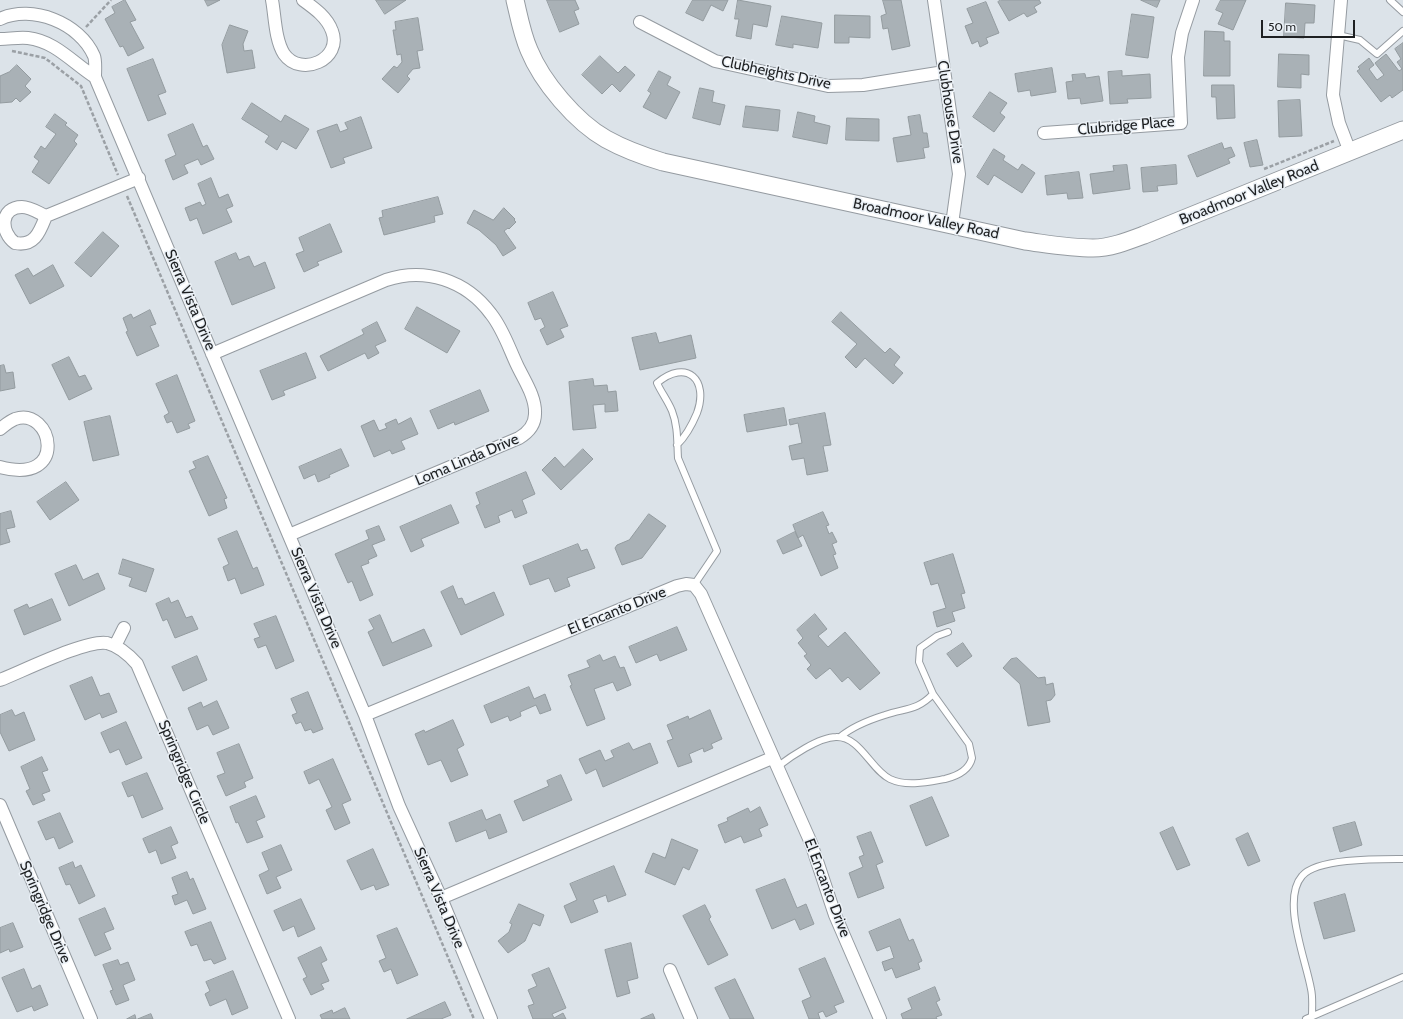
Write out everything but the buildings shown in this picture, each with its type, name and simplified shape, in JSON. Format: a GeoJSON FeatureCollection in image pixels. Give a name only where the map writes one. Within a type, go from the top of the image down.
{"type":"FeatureCollection","features":[{"type":"Feature","properties":{"kind":"street"},"geometry":{"type":"LineString","coordinates":[[272,0],[283,52],[293,62],[308,66],[325,59],[334,45],[334,36],[326,21],[303,0]]}},
{"type":"Feature","properties":{"kind":"street","name":"Broadmoor Valley Road"},"geometry":{"type":"LineString","coordinates":[[515,0],[529,51],[542,74],[559,98],[581,121],[605,138],[636,154],[663,162],[1025,241],[1058,246],[1094,248],[1121,243],[1144,236],[1347,144],[1403,130]]}},
{"type":"Feature","properties":{"kind":"street","name":"Clubhouse Drive"},"geometry":{"type":"LineString","coordinates":[[934,0],[960,174],[952,224]]}},
{"type":"Feature","properties":{"kind":"street","name":"Clubridge Place"},"geometry":{"type":"LineString","coordinates":[[1044,133],[1181,123],[1178,57],[1182,33],[1193,0]]}},
{"type":"Feature","properties":{"kind":"street"},"geometry":{"type":"LineString","coordinates":[[1341,0],[1334,95],[1335,109],[1347,144]]}},
{"type":"Feature","properties":{"kind":"street"},"geometry":{"type":"LineString","coordinates":[[0,19],[6,16],[21,14],[49,17],[61,22],[79,35],[95,57],[95,77]]}},
{"type":"Feature","properties":{"kind":"street","name":"Clubheights Drive"},"geometry":{"type":"LineString","coordinates":[[640,22],[715,61],[828,86],[863,85],[944,72]]}},
{"type":"Feature","properties":{"kind":"street"},"geometry":{"type":"LineString","coordinates":[[0,39],[29,38],[42,41],[65,54],[95,77]]}},
{"type":"Feature","properties":{"kind":"street","name":"Sierra Vista Drive"},"geometry":{"type":"LineString","coordinates":[[95,77],[365,715],[399,806],[441,898],[491,1019]]}},
{"type":"Feature","properties":{"kind":"street"},"geometry":{"type":"LineString","coordinates":[[46,216],[139,178]]}},
{"type":"Feature","properties":{"kind":"street","name":"Loma Linda Drive"},"geometry":{"type":"LineString","coordinates":[[212,354],[386,280],[411,274],[429,275],[457,285],[471,294],[492,314],[532,397],[535,414],[534,423],[526,434],[519,438],[289,535]]}},
{"type":"Feature","properties":{"kind":"street"},"geometry":{"type":"LineString","coordinates":[[0,429],[16,418],[33,420],[46,434],[48,444],[46,455],[40,464],[32,469],[25,470],[0,467]]}},
{"type":"Feature","properties":{"kind":"street","name":"El Encanto Drive"},"geometry":{"type":"LineString","coordinates":[[365,715],[677,586],[686,584],[694,586],[701,594],[811,843],[835,915],[880,1019]]}},
{"type":"Feature","properties":{"kind":"street"},"geometry":{"type":"LineString","coordinates":[[0,680],[80,647],[101,643],[115,646],[124,628]]}},
{"type":"Feature","properties":{"kind":"street","name":"Springridge Circle"},"geometry":{"type":"LineString","coordinates":[[115,646],[130,657],[143,674],[289,1019]]}},
{"type":"Feature","properties":{"kind":"street"},"geometry":{"type":"LineString","coordinates":[[441,898],[774,762]]}},
{"type":"Feature","properties":{"kind":"street","name":"Springridge Drive"},"geometry":{"type":"LineString","coordinates":[[0,805],[91,1019]]}},
{"type":"Feature","properties":{"kind":"street"},"geometry":{"type":"LineString","coordinates":[[670,970],[692,1019]]}},
{"type":"Feature","properties":{"kind":"lane"},"geometry":{"type":"LineString","coordinates":[[1390,0],[1403,12]]}},
{"type":"Feature","properties":{"kind":"lane"},"geometry":{"type":"LineString","coordinates":[[1338,35],[1360,40],[1377,54],[1403,31]]}},
{"type":"Feature","properties":{"kind":"lane"},"geometry":{"type":"LineString","coordinates":[[677,445],[686,435],[697,413],[700,395],[697,381],[694,376],[687,372],[677,372],[662,378],[656,383],[672,410],[676,424],[677,445],[678,458],[717,551],[694,586]]}},
{"type":"Feature","properties":{"kind":"lane"},"geometry":{"type":"LineString","coordinates":[[774,762],[788,758],[818,742],[840,737],[846,738],[856,746],[883,774],[891,779],[907,783],[926,782],[958,775],[967,768],[971,762],[972,752],[965,739],[933,694],[921,666],[920,648],[937,636],[948,632]]}},
{"type":"Feature","properties":{"kind":"lane"},"geometry":{"type":"LineString","coordinates":[[840,737],[848,731],[884,715],[924,704],[933,694]]}},
{"type":"Feature","properties":{"kind":"lane"},"geometry":{"type":"LineString","coordinates":[[1403,859],[1342,861],[1313,869],[1302,875],[1295,889],[1293,908],[1311,990],[1309,1018],[1403,977]]}},
{"type":"Feature","properties":{"kind":"path"},"geometry":{"type":"LineString","coordinates":[[79,35],[110,0]]}},
{"type":"Feature","properties":{"kind":"path"},"geometry":{"type":"LineString","coordinates":[[9,50],[45,58],[81,86],[474,1019]]}},
{"type":"Feature","properties":{"kind":"path"},"geometry":{"type":"LineString","coordinates":[[1262,170],[1347,144]]}}]}
